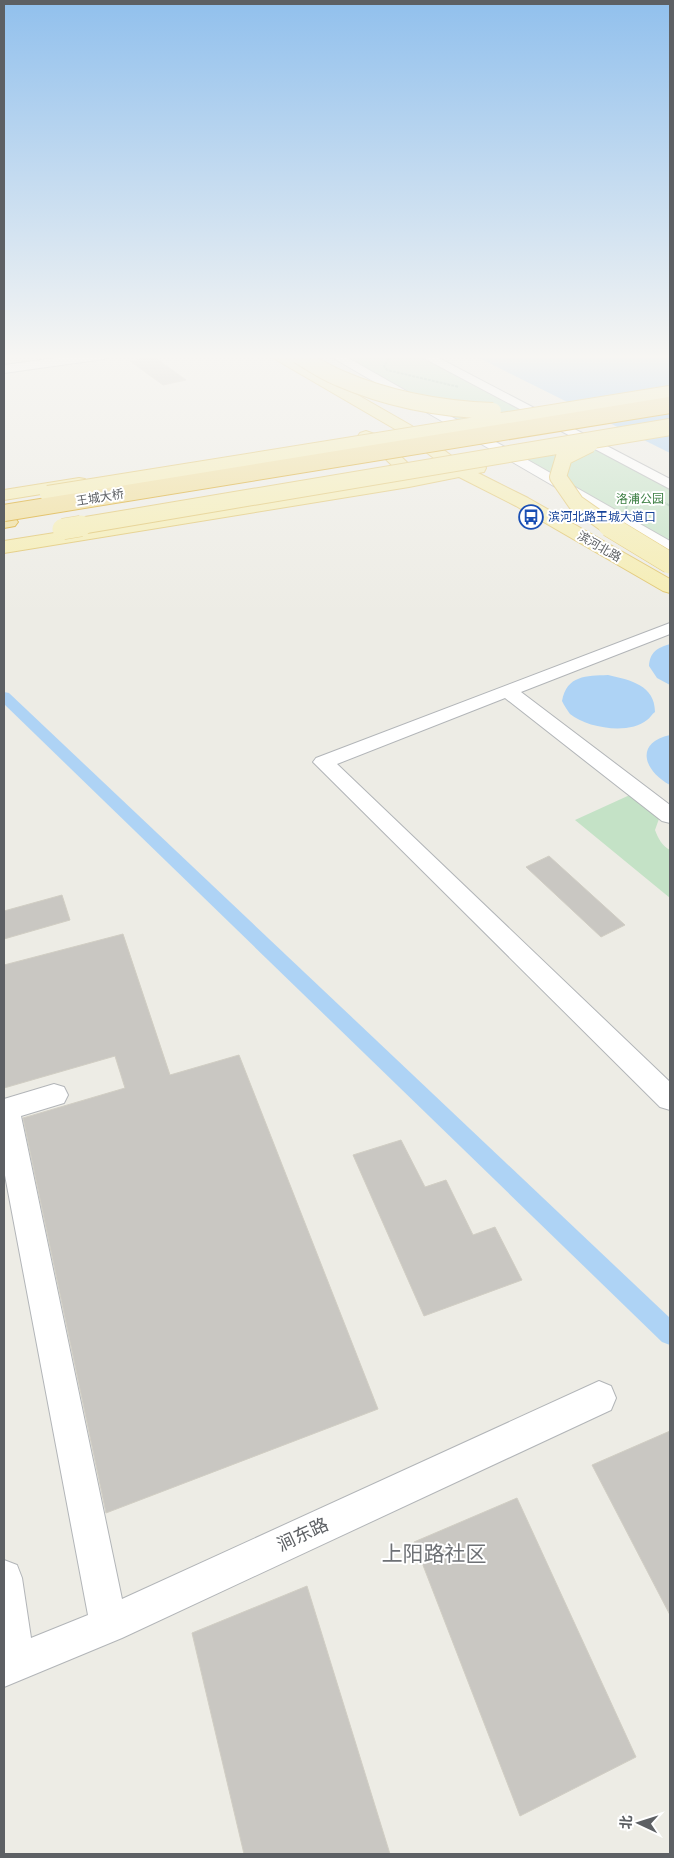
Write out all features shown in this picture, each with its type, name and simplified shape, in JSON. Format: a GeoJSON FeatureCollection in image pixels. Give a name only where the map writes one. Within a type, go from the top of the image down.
{"type":"FeatureCollection","features":[{"type":"Feature","properties":{"kind":"highway","name":"王城大桥"},"geometry":{"type":"LineString","coordinates":[[5,524],[465,442]]}},
{"type":"Feature","properties":{"kind":"highway","name":"王城大桥"},"geometry":{"type":"LineString","coordinates":[[5,524],[507,442]]}},
{"type":"Feature","properties":{"kind":"main road"},"geometry":{"type":"LineString","coordinates":[[4,495],[330,442]]}},
{"type":"Feature","properties":{"kind":"main road"},"geometry":{"type":"LineString","coordinates":[[4,500],[372,442]]}},
{"type":"Feature","properties":{"kind":"main road"},"geometry":{"type":"LineString","coordinates":[[378,442],[412,475],[409,482]]}},
{"type":"Feature","properties":{"kind":"main road","name":"滨河北路"},"geometry":{"type":"LineString","coordinates":[[426,442],[522,502],[670,587]]}},
{"type":"Feature","properties":{"kind":"main road","name":"滨河北路"},"geometry":{"type":"LineString","coordinates":[[441,442],[471,470],[670,579]]}},
{"type":"Feature","properties":{"kind":"main road"},"geometry":{"type":"LineString","coordinates":[[5,524],[63,529],[578,442]]}},
{"type":"Feature","properties":{"kind":"main road"},"geometry":{"type":"LineString","coordinates":[[593,442],[564,457],[558,477],[576,503],[616,531],[670,563]]}},
{"type":"Feature","properties":{"kind":"main road"},"geometry":{"type":"LineString","coordinates":[[4,547],[409,482],[471,470]]}},
{"type":"Feature","properties":{"kind":"street"},"geometry":{"type":"LineString","coordinates":[[486,442],[670,547]]}},
{"type":"Feature","properties":{"kind":"street"},"geometry":{"type":"LineString","coordinates":[[588,442],[670,485]]}},
{"type":"Feature","properties":{"kind":"street"},"geometry":{"type":"LineString","coordinates":[[508,691],[670,816]]}},
{"type":"Feature","properties":{"kind":"street"},"geometry":{"type":"LineString","coordinates":[[54,1096],[5,1110],[108,1625]]}},
{"type":"Feature","properties":{"kind":"street","name":"涧东路"},"geometry":{"type":"LineString","coordinates":[[10,1665],[108,1625],[599,1398]]}},
{"type":"Feature","properties":{"kind":"street"},"geometry":{"type":"LineString","coordinates":[[4,1578],[10,1665]]}},
{"type":"Feature","properties":{"kind":"lane"},"geometry":{"type":"LineString","coordinates":[[670,628],[323,762],[670,1099]]}},
{"type":"Feature","properties":{"kind":"path"},"geometry":{"type":"LineString","coordinates":[[618,493],[637,501],[658,499],[670,506]]}},
{"type":"Feature","properties":{"kind":"path"},"geometry":{"type":"LineString","coordinates":[[612,514],[626,510],[628,505],[640,504],[637,501]]}},
{"type":"Feature","properties":{"kind":"green space","name":"洛浦公园"},"geometry":{"type":"Polygon","coordinates":[[[552,442],[590,442],[670,485],[670,547],[502,450],[552,442]]]}},
{"type":"Feature","properties":{"kind":"green space"},"geometry":{"type":"Polygon","coordinates":[[[632,794],[660,816],[655,830],[657,836],[670,850],[670,898],[575,820],[632,794]]]}},
{"type":"Feature","properties":{"kind":"water"},"geometry":{"type":"Polygon","coordinates":[[[647,442],[670,442],[670,453],[647,442]]]}},
{"type":"Feature","properties":{"kind":"water"},"geometry":{"type":"Polygon","coordinates":[[[670,644],[670,685],[657,678],[649,666],[655,651],[670,644]]]}},
{"type":"Feature","properties":{"kind":"water"},"geometry":{"type":"Polygon","coordinates":[[[608,675],[640,685],[651,696],[655,712],[639,725],[619,728],[597,726],[577,719],[570,714],[562,701],[568,686],[585,677],[608,675]]]}},
{"type":"Feature","properties":{"kind":"water"},"geometry":{"type":"Polygon","coordinates":[[[670,735],[670,785],[661,779],[649,765],[647,751],[651,744],[670,735]]]}},
{"type":"Feature","properties":{"kind":"building"},"geometry":{"type":"Polygon","coordinates":[[[549,856],[625,925],[601,937],[526,867],[549,856]]]}},
{"type":"Feature","properties":{"kind":"building"},"geometry":{"type":"Polygon","coordinates":[[[62,895],[70,920],[4,939],[4,911],[62,895]]]}},
{"type":"Feature","properties":{"kind":"building"},"geometry":{"type":"Polygon","coordinates":[[[123,934],[170,1075],[239,1055],[378,1409],[106,1513],[23,1118],[125,1088],[115,1056],[4,1088],[4,965],[123,934]]]}},
{"type":"Feature","properties":{"kind":"building"},"geometry":{"type":"Polygon","coordinates":[[[401,1140],[425,1187],[446,1180],[473,1235],[495,1227],[522,1280],[424,1316],[353,1155],[401,1140]]]}},
{"type":"Feature","properties":{"kind":"building"},"geometry":{"type":"Polygon","coordinates":[[[670,1431],[670,1615],[592,1465],[670,1431]]]}},
{"type":"Feature","properties":{"kind":"building"},"geometry":{"type":"Polygon","coordinates":[[[517,1498],[636,1757],[520,1816],[414,1542],[517,1498]]]}},
{"type":"Feature","properties":{"kind":"building"},"geometry":{"type":"Polygon","coordinates":[[[307,1586],[390,1854],[244,1854],[192,1633],[307,1586]]]}},
{"type":"Feature","properties":{"kind":"waterway"},"geometry":{"type":"LineString","coordinates":[[4,696],[670,1334]]}},
{"type":"Feature","properties":{"kind":"place","name":"滨河北路王城大道口"},"geometry":{"type":"Point","coordinates":[531,517]}},
{"type":"Feature","properties":{"kind":"district","name":"上阳路社区"},"geometry":{"type":"Point","coordinates":[434,1554]}}]}
